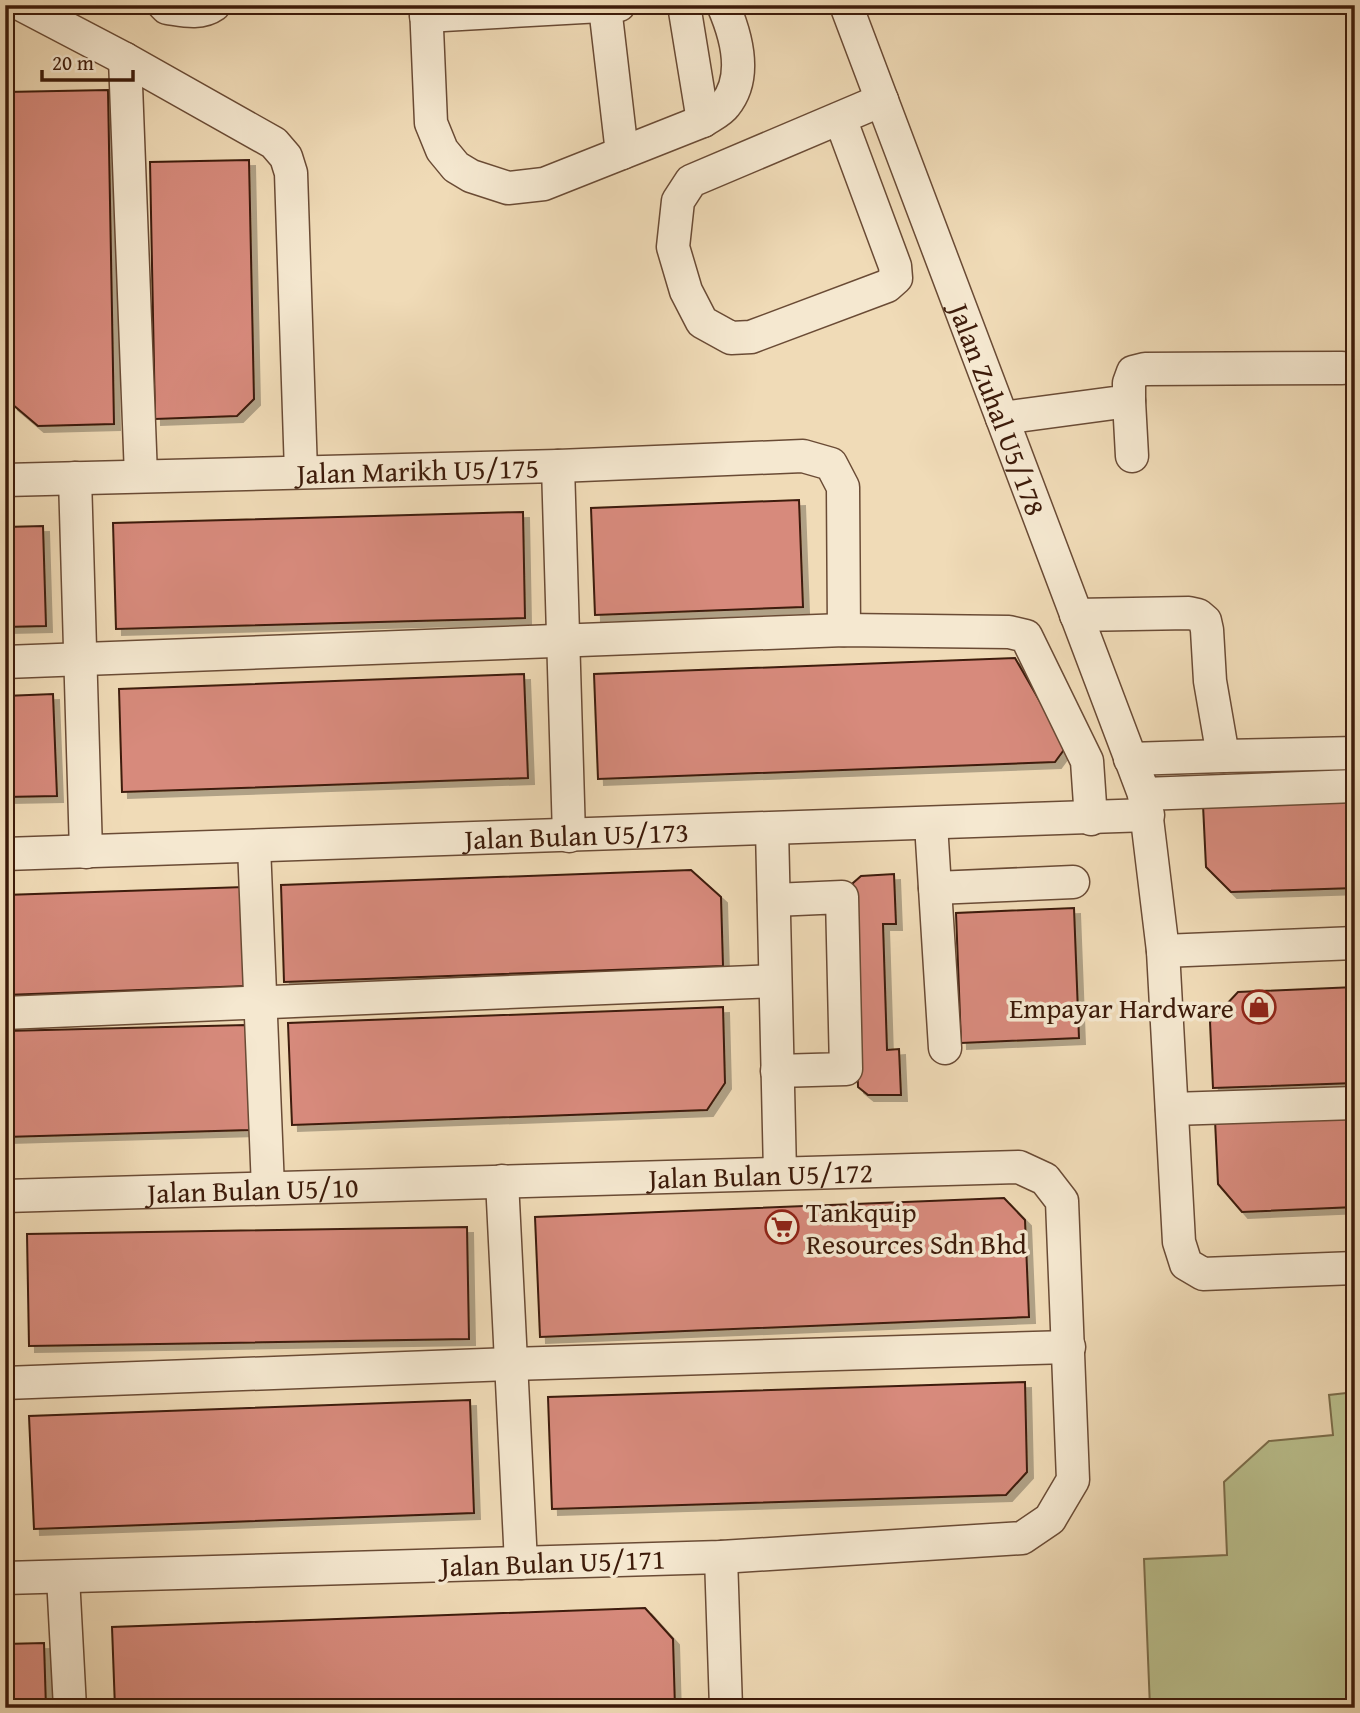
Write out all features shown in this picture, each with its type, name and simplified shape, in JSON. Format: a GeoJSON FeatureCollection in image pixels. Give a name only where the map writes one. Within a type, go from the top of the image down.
{"type":"FeatureCollection","features":[{"type":"Feature","properties":{"kind":"street"},"geometry":{"type":"LineString","coordinates":[[22,5],[125,59],[274,143],[286,158],[291,173],[301,472]]}},
{"type":"Feature","properties":{"kind":"street"},"geometry":{"type":"LineString","coordinates":[[164,5],[167,8],[195,11],[209,9],[214,5]]}},
{"type":"Feature","properties":{"kind":"street"},"geometry":{"type":"LineString","coordinates":[[684,5],[703,121]]}},
{"type":"Feature","properties":{"kind":"street"},"geometry":{"type":"LineString","coordinates":[[622,153],[612,6],[426,10],[431,123],[442,150],[456,167],[471,176],[508,188],[544,184],[703,121],[724,107],[734,92],[738,69],[735,39],[723,5]]}},
{"type":"Feature","properties":{"kind":"street","name":"Jalan Zuhal U5/178"},"geometry":{"type":"LineString","coordinates":[[846,5],[1146,805],[1163,951],[1179,1242],[1186,1264],[1203,1274],[1355,1268]]}},
{"type":"Feature","properties":{"kind":"street"},"geometry":{"type":"LineString","coordinates":[[125,59],[141,476]]}},
{"type":"Feature","properties":{"kind":"street"},"geometry":{"type":"LineString","coordinates":[[840,118],[895,266],[896,278],[887,286],[751,337],[731,338],[702,322],[686,291],[673,247],[678,201],[691,181],[882,100]]}},
{"type":"Feature","properties":{"kind":"street"},"geometry":{"type":"LineString","coordinates":[[1132,456],[1129,383],[1133,372],[1145,369],[1342,368]]}},
{"type":"Feature","properties":{"kind":"street"},"geometry":{"type":"LineString","coordinates":[[1002,418],[1129,401]]}},
{"type":"Feature","properties":{"kind":"street","name":"Jalan Marikh U5/175"},"geometry":{"type":"LineString","coordinates":[[5,480],[558,466],[803,456],[831,464],[843,487],[844,630]]}},
{"type":"Feature","properties":{"kind":"street"},"geometry":{"type":"LineString","coordinates":[[558,466],[569,836]]}},
{"type":"Feature","properties":{"kind":"street"},"geometry":{"type":"LineString","coordinates":[[75,478],[86,852]]}},
{"type":"Feature","properties":{"kind":"street"},"geometry":{"type":"LineString","coordinates":[[1076,615],[1189,613],[1198,615],[1205,621],[1210,681],[1223,756]]}},
{"type":"Feature","properties":{"kind":"street"},"geometry":{"type":"LineString","coordinates":[[5,662],[844,630],[1009,632],[1026,636],[1087,761],[1091,819]]}},
{"type":"Feature","properties":{"kind":"street"},"geometry":{"type":"LineString","coordinates":[[1130,759],[1355,752]]}},
{"type":"Feature","properties":{"kind":"street","name":"Jalan Bulan U5/173"},"geometry":{"type":"LineString","coordinates":[[5,854],[1091,819],[1146,805],[1355,786]]}},
{"type":"Feature","properties":{"kind":"street"},"geometry":{"type":"LineString","coordinates":[[931,824],[945,1048]]}},
{"type":"Feature","properties":{"kind":"street"},"geometry":{"type":"LineString","coordinates":[[772,829],[780,1172]]}},
{"type":"Feature","properties":{"kind":"street"},"geometry":{"type":"LineString","coordinates":[[254,846],[268,1188]]}},
{"type":"Feature","properties":{"kind":"street"},"geometry":{"type":"LineString","coordinates":[[935,888],[1073,882]]}},
{"type":"Feature","properties":{"kind":"street"},"geometry":{"type":"LineString","coordinates":[[774,900],[842,897],[846,1069],[778,1071]]}},
{"type":"Feature","properties":{"kind":"street"},"geometry":{"type":"LineString","coordinates":[[1163,951],[1355,943]]}},
{"type":"Feature","properties":{"kind":"street"},"geometry":{"type":"LineString","coordinates":[[5,1013],[775,981]]}},
{"type":"Feature","properties":{"kind":"street"},"geometry":{"type":"LineString","coordinates":[[1172,1109],[1355,1103]]}},
{"type":"Feature","properties":{"kind":"street","name":"Jalan Bulan U5/172"},"geometry":{"type":"LineString","coordinates":[[502,1181],[1019,1167],[1045,1180],[1062,1200],[1069,1347]]}},
{"type":"Feature","properties":{"kind":"street"},"geometry":{"type":"LineString","coordinates":[[502,1181],[521,1563]]}},
{"type":"Feature","properties":{"kind":"street","name":"Jalan Bulan U5/10"},"geometry":{"type":"LineString","coordinates":[[5,1196],[502,1181]]}},
{"type":"Feature","properties":{"kind":"street"},"geometry":{"type":"LineString","coordinates":[[5,1383],[1069,1347]]}},
{"type":"Feature","properties":{"kind":"street","name":"Jalan Bulan U5/171"},"geometry":{"type":"LineString","coordinates":[[5,1578],[721,1557],[1022,1538],[1050,1519],[1073,1480],[1069,1347]]}},
{"type":"Feature","properties":{"kind":"street"},"geometry":{"type":"LineString","coordinates":[[721,1557],[726,1708]]}},
{"type":"Feature","properties":{"kind":"street"},"geometry":{"type":"LineString","coordinates":[[63,1577],[70,1708]]}},
{"type":"Feature","properties":{"kind":"green space"},"geometry":{"type":"Polygon","coordinates":[[[1355,1392],[1355,1708],[1150,1708],[1144,1559],[1227,1555],[1224,1482],[1269,1441],[1333,1435],[1329,1395],[1355,1392]]]}},
{"type":"Feature","properties":{"kind":"building"},"geometry":{"type":"Polygon","coordinates":[[[108,90],[114,424],[38,426],[12,404],[6,92],[108,90]]]}},
{"type":"Feature","properties":{"kind":"building"},"geometry":{"type":"Polygon","coordinates":[[[249,160],[254,399],[237,416],[155,419],[150,162],[249,160]]]}},
{"type":"Feature","properties":{"kind":"building"},"geometry":{"type":"Polygon","coordinates":[[[799,500],[803,607],[595,615],[591,508],[799,500]]]}},
{"type":"Feature","properties":{"kind":"building"},"geometry":{"type":"Polygon","coordinates":[[[523,512],[525,618],[116,629],[113,523],[523,512]]]}},
{"type":"Feature","properties":{"kind":"building"},"geometry":{"type":"Polygon","coordinates":[[[43,526],[46,626],[5,627],[5,527],[43,526]]]}},
{"type":"Feature","properties":{"kind":"building"},"geometry":{"type":"Polygon","coordinates":[[[1015,658],[1066,747],[1055,762],[598,779],[594,674],[1015,658]]]}},
{"type":"Feature","properties":{"kind":"building"},"geometry":{"type":"Polygon","coordinates":[[[524,674],[528,778],[122,792],[119,689],[524,674]]]}},
{"type":"Feature","properties":{"kind":"building"},"geometry":{"type":"Polygon","coordinates":[[[53,694],[57,796],[5,797],[5,696],[53,694]]]}},
{"type":"Feature","properties":{"kind":"building"},"geometry":{"type":"Polygon","coordinates":[[[1355,798],[1355,888],[1231,892],[1206,867],[1203,805],[1355,798]]]}},
{"type":"Feature","properties":{"kind":"building"},"geometry":{"type":"Polygon","coordinates":[[[691,870],[721,897],[723,966],[284,982],[281,885],[691,870]]]}},
{"type":"Feature","properties":{"kind":"building"},"geometry":{"type":"Polygon","coordinates":[[[894,874],[896,924],[883,924],[887,1050],[899,1049],[901,1095],[868,1095],[858,1087],[853,883],[861,876],[894,874]]]}},
{"type":"Feature","properties":{"kind":"building"},"geometry":{"type":"Polygon","coordinates":[[[244,887],[247,986],[5,995],[5,895],[244,887]]]}},
{"type":"Feature","properties":{"kind":"building"},"geometry":{"type":"Polygon","coordinates":[[[1074,908],[1079,1038],[961,1043],[956,913],[1074,908]]]}},
{"type":"Feature","properties":{"kind":"building"},"geometry":{"type":"Polygon","coordinates":[[[1355,987],[1355,1083],[1213,1088],[1210,1022],[1238,992],[1355,987]]]}},
{"type":"Feature","properties":{"kind":"building"},"geometry":{"type":"Polygon","coordinates":[[[723,1007],[725,1083],[707,1110],[292,1125],[288,1023],[723,1007]]]}},
{"type":"Feature","properties":{"kind":"building"},"geometry":{"type":"Polygon","coordinates":[[[246,1025],[250,1130],[5,1137],[5,1031],[246,1025]]]}},
{"type":"Feature","properties":{"kind":"building"},"geometry":{"type":"Polygon","coordinates":[[[1355,1115],[1355,1207],[1242,1212],[1218,1184],[1215,1120],[1355,1115]]]}},
{"type":"Feature","properties":{"kind":"building"},"geometry":{"type":"Polygon","coordinates":[[[1004,1198],[1025,1220],[1029,1317],[540,1337],[535,1217],[1004,1198]]]}},
{"type":"Feature","properties":{"kind":"building"},"geometry":{"type":"Polygon","coordinates":[[[467,1227],[469,1339],[29,1346],[27,1234],[467,1227]]]}},
{"type":"Feature","properties":{"kind":"building"},"geometry":{"type":"Polygon","coordinates":[[[1025,1382],[1027,1472],[1006,1495],[552,1509],[548,1397],[1025,1382]]]}},
{"type":"Feature","properties":{"kind":"building"},"geometry":{"type":"Polygon","coordinates":[[[470,1400],[474,1513],[34,1529],[29,1416],[470,1400]]]}},
{"type":"Feature","properties":{"kind":"building"},"geometry":{"type":"Polygon","coordinates":[[[645,1608],[673,1639],[675,1708],[115,1708],[112,1627],[645,1608]]]}},
{"type":"Feature","properties":{"kind":"building"},"geometry":{"type":"Polygon","coordinates":[[[44,1643],[46,1708],[5,1708],[5,1644],[44,1643]]]}},
{"type":"Feature","properties":{"kind":"place","name":"Empayar Hardware"},"geometry":{"type":"Point","coordinates":[1259,1007]}},
{"type":"Feature","properties":{"kind":"place","name":"Tankquip Resources Sdn Bhd"},"geometry":{"type":"Point","coordinates":[782,1227]}}]}
